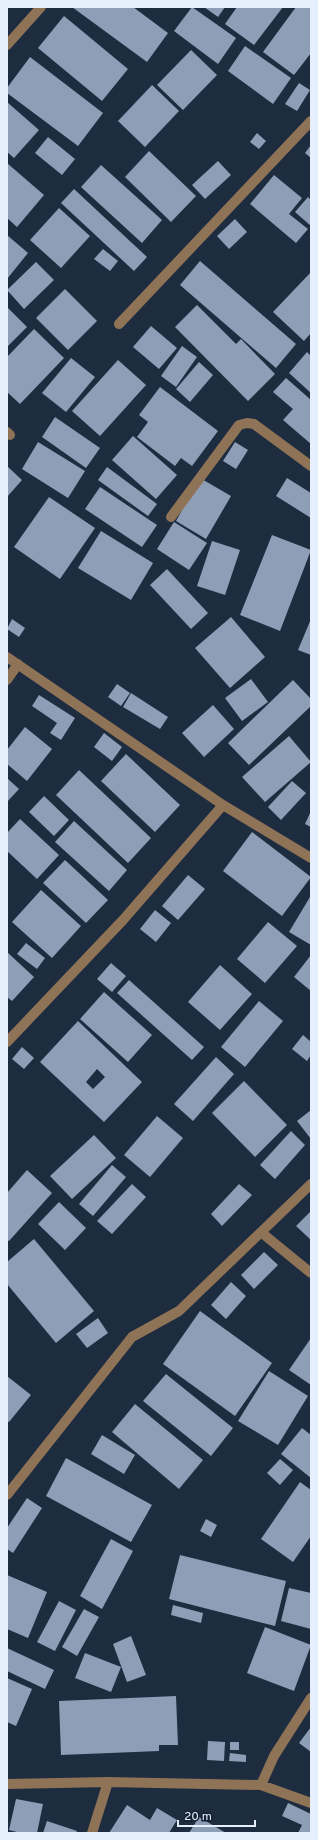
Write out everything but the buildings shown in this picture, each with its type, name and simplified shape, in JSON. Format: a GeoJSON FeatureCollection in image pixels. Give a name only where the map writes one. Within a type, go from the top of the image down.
{"type":"FeatureCollection","features":[{"type":"Feature","properties":{"kind":"street"},"geometry":{"type":"LineString","coordinates":[[7,45],[41,7]]}},
{"type":"Feature","properties":{"kind":"street"},"geometry":{"type":"LineString","coordinates":[[119,324],[311,121]]}},
{"type":"Feature","properties":{"kind":"street"},"geometry":{"type":"LineString","coordinates":[[171,517],[239,425],[246,423],[254,424],[311,466]]}},
{"type":"Feature","properties":{"kind":"street"},"geometry":{"type":"LineString","coordinates":[[7,657],[223,805],[311,858]]}},
{"type":"Feature","properties":{"kind":"street"},"geometry":{"type":"LineString","coordinates":[[7,680],[18,664]]}},
{"type":"Feature","properties":{"kind":"street"},"geometry":{"type":"LineString","coordinates":[[7,1042],[123,920],[223,805]]}},
{"type":"Feature","properties":{"kind":"street"},"geometry":{"type":"LineString","coordinates":[[7,1495],[132,1337],[179,1310],[262,1233],[311,1184]]}},
{"type":"Feature","properties":{"kind":"street"},"geometry":{"type":"LineString","coordinates":[[262,1233],[311,1273]]}},
{"type":"Feature","properties":{"kind":"street"},"geometry":{"type":"LineString","coordinates":[[261,1785],[274,1756],[311,1698]]}},
{"type":"Feature","properties":{"kind":"street"},"geometry":{"type":"LineString","coordinates":[[92,1833],[108,1782]]}},
{"type":"Feature","properties":{"kind":"street"},"geometry":{"type":"LineString","coordinates":[[7,1784],[108,1782],[261,1785],[311,1803]]}}]}
